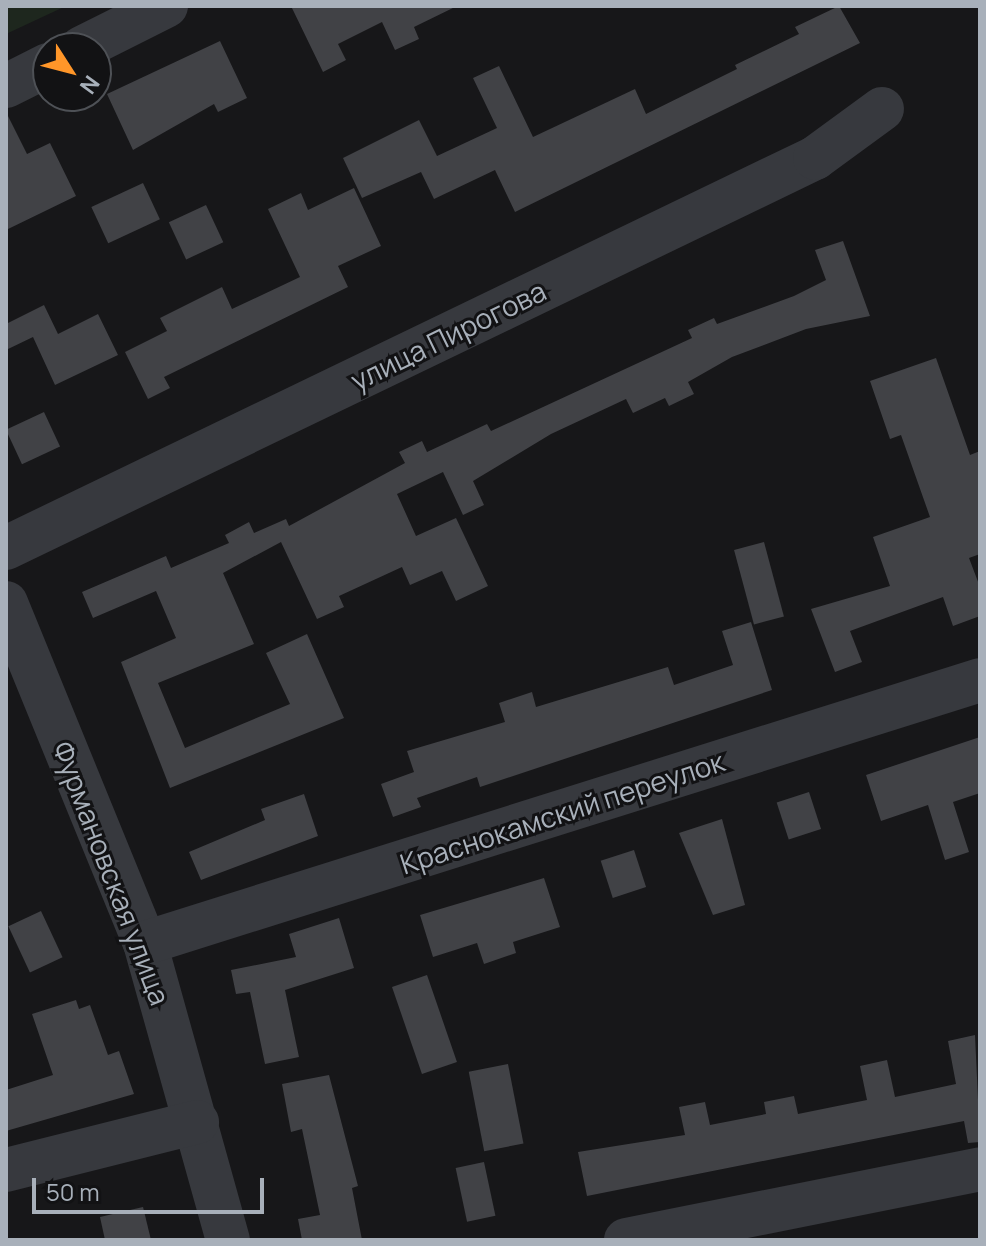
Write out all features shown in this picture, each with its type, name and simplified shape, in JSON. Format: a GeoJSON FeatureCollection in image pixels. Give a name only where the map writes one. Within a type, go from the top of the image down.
{"type":"FeatureCollection","features":[{"type":"Feature","properties":{"kind":"street"},"geometry":{"type":"LineString","coordinates":[[112,33],[166,6]]}},
{"type":"Feature","properties":{"kind":"street"},"geometry":{"type":"LineString","coordinates":[[6,86],[32,73]]}},
{"type":"Feature","properties":{"kind":"street","name":"улица Пирогова"},"geometry":{"type":"LineString","coordinates":[[6,548],[815,158],[882,109]]}},
{"type":"Feature","properties":{"kind":"street","name":"Фурмановская улица"},"geometry":{"type":"LineString","coordinates":[[6,603],[145,943],[228,1240]]}},
{"type":"Feature","properties":{"kind":"street","name":"Краснокамский переулок"},"geometry":{"type":"LineString","coordinates":[[145,943],[980,680]]}},
{"type":"Feature","properties":{"kind":"street"},"geometry":{"type":"LineString","coordinates":[[6,1170],[197,1122]]}},
{"type":"Feature","properties":{"kind":"street"},"geometry":{"type":"LineString","coordinates":[[626,1240],[980,1169]]}},
{"type":"Feature","properties":{"kind":"shaded area"},"geometry":{"type":"Polygon","coordinates":[[[6,6],[66,6],[6,34],[6,6]]]}},
{"type":"Feature","properties":{"kind":"building"},"geometry":{"type":"Polygon","coordinates":[[[291,6],[457,6],[414,27],[419,39],[395,50],[382,22],[338,44],[346,60],[323,72],[291,6]]]}},
{"type":"Feature","properties":{"kind":"building"},"geometry":{"type":"Polygon","coordinates":[[[839,6],[860,43],[515,212],[495,170],[434,199],[421,172],[362,198],[343,158],[419,120],[437,156],[497,128],[473,78],[499,66],[533,137],[635,89],[646,114],[737,69],[735,65],[799,34],[795,27],[839,6]]]}},
{"type":"Feature","properties":{"kind":"building"},"geometry":{"type":"Polygon","coordinates":[[[220,41],[247,98],[218,112],[214,104],[133,150],[112,105],[112,92],[220,41]]]}},
{"type":"Feature","properties":{"kind":"building"},"geometry":{"type":"Polygon","coordinates":[[[6,112],[27,154],[50,143],[76,196],[6,230],[6,112]]]}},
{"type":"Feature","properties":{"kind":"building"},"geometry":{"type":"Polygon","coordinates":[[[143,183],[160,219],[108,243],[91,207],[143,183]]]}},
{"type":"Feature","properties":{"kind":"building"},"geometry":{"type":"Polygon","coordinates":[[[354,188],[381,246],[338,266],[348,287],[164,377],[170,388],[148,399],[125,352],[167,331],[160,318],[222,287],[232,309],[300,277],[268,209],[301,193],[308,210],[354,188]]]}},
{"type":"Feature","properties":{"kind":"building"},"geometry":{"type":"Polygon","coordinates":[[[206,205],[223,242],[186,259],[169,222],[206,205]]]}},
{"type":"Feature","properties":{"kind":"building"},"geometry":{"type":"Polygon","coordinates":[[[843,241],[870,316],[806,329],[732,357],[688,382],[694,394],[669,406],[665,398],[633,413],[626,399],[551,434],[473,481],[484,505],[463,515],[443,472],[397,494],[416,536],[456,518],[488,586],[456,601],[442,571],[410,585],[402,567],[339,596],[344,607],[317,619],[281,542],[223,573],[254,644],[158,683],[185,748],[290,704],[266,653],[307,634],[344,718],[170,788],[121,662],[176,638],[156,591],[93,618],[82,592],[166,556],[171,568],[229,543],[225,535],[249,522],[254,533],[286,519],[289,526],[405,463],[399,452],[422,441],[427,452],[487,424],[491,431],[692,338],[688,330],[714,318],[717,324],[794,296],[826,280],[815,250],[843,241]]]}},
{"type":"Feature","properties":{"kind":"building"},"geometry":{"type":"Polygon","coordinates":[[[44,305],[58,334],[98,314],[118,355],[55,385],[33,337],[6,350],[6,324],[44,305]]]}},
{"type":"Feature","properties":{"kind":"building"},"geometry":{"type":"Polygon","coordinates":[[[936,358],[970,455],[980,451],[980,554],[969,558],[980,587],[980,616],[953,626],[943,597],[850,631],[862,662],[835,672],[811,609],[890,586],[873,537],[930,517],[901,435],[890,439],[870,381],[936,358]]]}},
{"type":"Feature","properties":{"kind":"building"},"geometry":{"type":"Polygon","coordinates":[[[44,412],[60,446],[22,464],[6,430],[44,412]]]}},
{"type":"Feature","properties":{"kind":"building"},"geometry":{"type":"Polygon","coordinates":[[[764,542],[784,616],[754,624],[734,550],[764,542]]]}},
{"type":"Feature","properties":{"kind":"building"},"geometry":{"type":"Polygon","coordinates":[[[751,622],[772,690],[480,787],[477,777],[417,798],[421,807],[393,817],[381,784],[414,772],[407,751],[505,722],[499,703],[532,692],[536,707],[668,667],[674,685],[733,665],[722,631],[751,622]]]}},
{"type":"Feature","properties":{"kind":"building"},"geometry":{"type":"Polygon","coordinates":[[[980,737],[980,793],[953,802],[969,852],[945,860],[928,805],[881,821],[866,775],[980,737]]]}},
{"type":"Feature","properties":{"kind":"building"},"geometry":{"type":"Polygon","coordinates":[[[809,792],[821,829],[789,840],[777,803],[809,792]]]}},
{"type":"Feature","properties":{"kind":"building"},"geometry":{"type":"Polygon","coordinates":[[[304,794],[318,836],[201,880],[189,852],[265,820],[261,809],[304,794]]]}},
{"type":"Feature","properties":{"kind":"building"},"geometry":{"type":"Polygon","coordinates":[[[722,819],[745,905],[713,915],[679,833],[722,819]]]}},
{"type":"Feature","properties":{"kind":"building"},"geometry":{"type":"Polygon","coordinates":[[[634,850],[646,887],[613,898],[601,861],[634,850]]]}},
{"type":"Feature","properties":{"kind":"building"},"geometry":{"type":"Polygon","coordinates":[[[544,878],[560,927],[513,942],[516,953],[484,964],[477,943],[433,957],[420,915],[544,878]]]}},
{"type":"Feature","properties":{"kind":"building"},"geometry":{"type":"Polygon","coordinates":[[[41,911],[63,957],[30,972],[8,926],[41,911]]]}},
{"type":"Feature","properties":{"kind":"building"},"geometry":{"type":"Polygon","coordinates":[[[339,918],[354,968],[285,990],[299,1057],[265,1064],[250,992],[236,994],[231,970],[296,957],[289,934],[339,918]]]}},
{"type":"Feature","properties":{"kind":"building"},"geometry":{"type":"Polygon","coordinates":[[[427,975],[457,1062],[422,1074],[392,987],[427,975]]]}},
{"type":"Feature","properties":{"kind":"building"},"geometry":{"type":"Polygon","coordinates":[[[76,1000],[79,1009],[90,1005],[108,1055],[119,1051],[134,1094],[6,1131],[6,1090],[53,1075],[32,1014],[76,1000]]]}},
{"type":"Feature","properties":{"kind":"building"},"geometry":{"type":"Polygon","coordinates":[[[975,1035],[980,1142],[968,1143],[964,1121],[587,1196],[578,1152],[685,1135],[679,1107],[705,1102],[710,1125],[766,1114],[764,1102],[794,1096],[798,1114],[867,1100],[860,1066],[887,1060],[895,1097],[956,1084],[948,1041],[975,1035]]]}},
{"type":"Feature","properties":{"kind":"building"},"geometry":{"type":"Polygon","coordinates":[[[508,1064],[523,1144],[484,1151],[469,1072],[508,1064]]]}},
{"type":"Feature","properties":{"kind":"building"},"geometry":{"type":"Polygon","coordinates":[[[329,1075],[358,1186],[352,1188],[362,1240],[302,1240],[298,1219],[320,1215],[302,1129],[291,1132],[282,1084],[329,1075]]]}},
{"type":"Feature","properties":{"kind":"building"},"geometry":{"type":"Polygon","coordinates":[[[484,1162],[495,1216],[467,1222],[456,1168],[484,1162]]]}},
{"type":"Feature","properties":{"kind":"building"},"geometry":{"type":"Polygon","coordinates":[[[143,1207],[151,1240],[105,1240],[100,1217],[143,1207]]]}}]}
